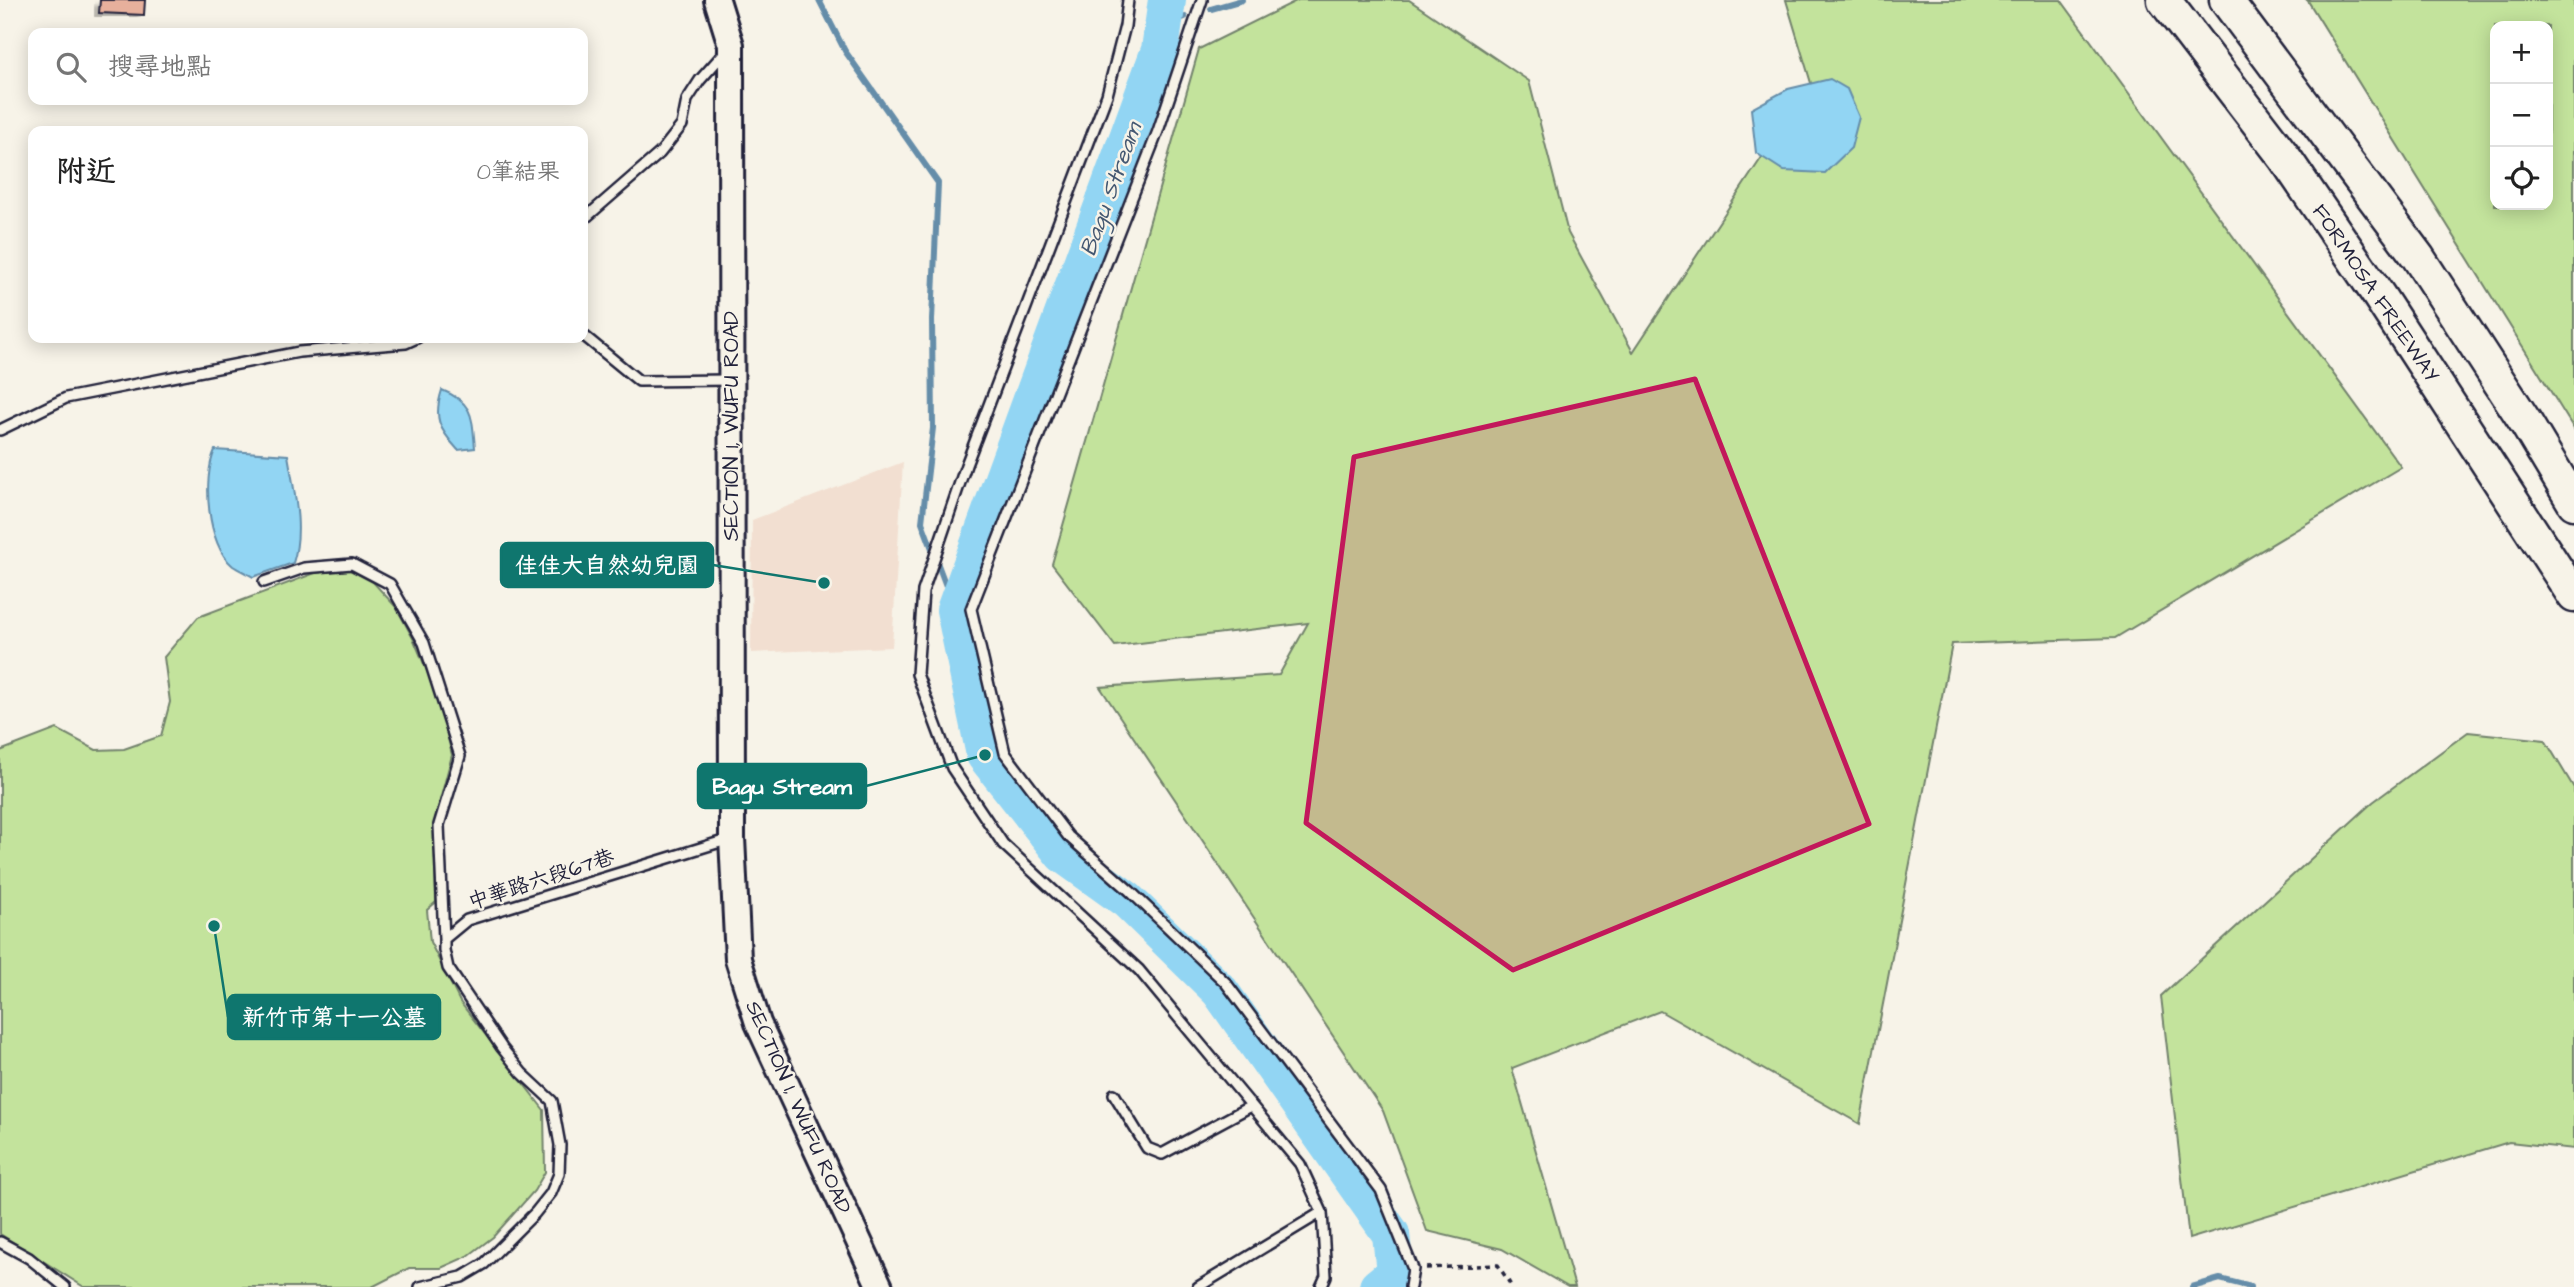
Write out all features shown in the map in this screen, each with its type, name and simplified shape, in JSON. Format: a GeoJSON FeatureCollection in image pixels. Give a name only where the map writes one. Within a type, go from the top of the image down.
{"type":"FeatureCollection","features":[{"type":"Feature","properties":{"kind":"highway","name":"FORMOSA FREEWAY"},"geometry":{"type":"LineString","coordinates":[[2164,0],[2285,158],[2379,296],[2574,596]]}},
{"type":"Feature","properties":{"kind":"highway"},"geometry":{"type":"LineString","coordinates":[[2226,0],[2418,257],[2526,423],[2574,503]]}},
{"type":"Feature","properties":{"kind":"main road","name":"SECTION 1, WUFU ROAD"},"geometry":{"type":"LineString","coordinates":[[717,0],[731,45],[732,838],[738,959],[758,1023],[880,1287]]}},
{"type":"Feature","properties":{"kind":"lane"},"geometry":{"type":"LineString","coordinates":[[1128,0],[1125,26],[1107,95],[966,465],[928,575],[923,591],[917,674],[952,768],[1003,845],[1139,970],[1300,1164],[1322,1212],[1326,1276],[1321,1287]]}},
{"type":"Feature","properties":{"kind":"lane"},"geometry":{"type":"LineString","coordinates":[[1202,0],[1153,144],[971,609],[1005,753],[1068,836],[1226,983],[1381,1190],[1413,1269],[1410,1287]]}},
{"type":"Feature","properties":{"kind":"lane"},"geometry":{"type":"LineString","coordinates":[[588,216],[660,153],[682,125],[687,100],[700,80],[731,45]]}},
{"type":"Feature","properties":{"kind":"lane"},"geometry":{"type":"LineString","coordinates":[[588,339],[639,381],[731,380]]}},
{"type":"Feature","properties":{"kind":"lane"},"geometry":{"type":"LineString","coordinates":[[0,430],[66,398],[299,352],[408,343]]}},
{"type":"Feature","properties":{"kind":"lane"},"geometry":{"type":"LineString","coordinates":[[264,582],[304,568],[352,564],[390,584],[424,643],[460,756],[439,825],[444,950],[449,968],[502,1048],[522,1073],[552,1101],[560,1145],[559,1174],[551,1193],[484,1264],[462,1277],[420,1287]]}},
{"type":"Feature","properties":{"kind":"lane","name":"中華路六段67巷"},"geometry":{"type":"LineString","coordinates":[[444,939],[467,920],[732,838]]}},
{"type":"Feature","properties":{"kind":"lane"},"geometry":{"type":"LineString","coordinates":[[1114,1094],[1147,1148],[1162,1154],[1251,1106]]}},
{"type":"Feature","properties":{"kind":"lane"},"geometry":{"type":"LineString","coordinates":[[1198,1287],[1322,1212]]}},
{"type":"Feature","properties":{"kind":"lane"},"geometry":{"type":"LineString","coordinates":[[0,1242],[30,1258],[65,1287]]}},
{"type":"Feature","properties":{"kind":"path"},"geometry":{"type":"LineString","coordinates":[[1413,1269],[1498,1265],[1512,1287]]}},
{"type":"Feature","properties":{"kind":"highlighted area"},"geometry":{"type":"Polygon","coordinates":[[[1695,379],[1869,824],[1513,970],[1306,823],[1354,457],[1695,379]]]}},
{"type":"Feature","properties":{"kind":"shaded area"},"geometry":{"type":"Polygon","coordinates":[[[903,462],[892,647],[751,653],[752,520],[903,462]]]}},
{"type":"Feature","properties":{"kind":"green space"},"geometry":{"type":"Polygon","coordinates":[[[1298,0],[1409,0],[1529,81],[1568,233],[1633,352],[1811,83],[1786,0],[2061,0],[2401,467],[2115,638],[1952,644],[1860,1124],[1660,1011],[1512,1068],[1575,1287],[1568,1287],[1502,1249],[1427,1231],[1383,1111],[1100,687],[1279,675],[1308,623],[1115,646],[1052,564],[1199,49],[1298,0]]]}},
{"type":"Feature","properties":{"kind":"green space"},"geometry":{"type":"Polygon","coordinates":[[[2307,0],[2574,0],[2574,429],[2307,0]]]}},
{"type":"Feature","properties":{"kind":"green space"},"geometry":{"type":"Polygon","coordinates":[[[348,569],[373,582],[396,607],[414,640],[438,697],[452,755],[434,823],[436,902],[427,910],[430,942],[460,1002],[544,1110],[545,1172],[534,1191],[493,1237],[468,1256],[441,1268],[409,1268],[372,1287],[84,1287],[0,1234],[0,751],[57,729],[96,750],[124,749],[161,736],[170,702],[164,657],[198,617],[315,573],[348,569]]]}},
{"type":"Feature","properties":{"kind":"green space"},"geometry":{"type":"Polygon","coordinates":[[[2468,732],[2545,740],[2574,788],[2574,1149],[2509,1142],[2189,1239],[2161,996],[2373,802],[2468,732]]]}},
{"type":"Feature","properties":{"kind":"water"},"geometry":{"type":"Polygon","coordinates":[[[1830,79],[1847,89],[1859,117],[1851,148],[1825,173],[1784,171],[1756,153],[1751,109],[1788,89],[1830,79]]]}},
{"type":"Feature","properties":{"kind":"water"},"geometry":{"type":"Polygon","coordinates":[[[442,390],[466,406],[472,419],[475,448],[458,450],[442,429],[438,408],[442,390]]]}},
{"type":"Feature","properties":{"kind":"water"},"geometry":{"type":"Polygon","coordinates":[[[215,450],[288,455],[298,523],[293,563],[253,577],[233,566],[224,556],[212,528],[209,511],[209,477],[215,450]]]}},
{"type":"Feature","properties":{"kind":"building"},"geometry":{"type":"Polygon","coordinates":[[[100,0],[145,0],[144,15],[99,13],[100,0]]]}},
{"type":"Feature","properties":{"kind":"waterway"},"geometry":{"type":"LineString","coordinates":[[819,0],[845,51],[938,183],[932,320],[933,428],[922,522],[955,610]]}},
{"type":"Feature","properties":{"kind":"waterway","name":"Bagu Stream"},"geometry":{"type":"LineString","coordinates":[[1167,0],[1160,50],[955,610],[985,755],[1063,854],[1127,900],[1220,991],[1391,1234],[1395,1273],[1378,1287]]}},
{"type":"Feature","properties":{"kind":"waterway"},"geometry":{"type":"LineString","coordinates":[[1211,9],[1242,0]]}},
{"type":"Feature","properties":{"kind":"waterway"},"geometry":{"type":"LineString","coordinates":[[1164,25],[1185,17]]}},
{"type":"Feature","properties":{"kind":"waterway"},"geometry":{"type":"LineString","coordinates":[[2192,1287],[2220,1279],[2251,1287]]}},
{"type":"Feature","properties":{"kind":"place","name":"佳佳大自然幼兒園"},"geometry":{"type":"Point","coordinates":[824,583]}},
{"type":"Feature","properties":{"kind":"place","name":"Bagu Stream"},"geometry":{"type":"Point","coordinates":[985,755]}},
{"type":"Feature","properties":{"kind":"place","name":"新竹市第十一公墓"},"geometry":{"type":"Point","coordinates":[214,926]}}]}
